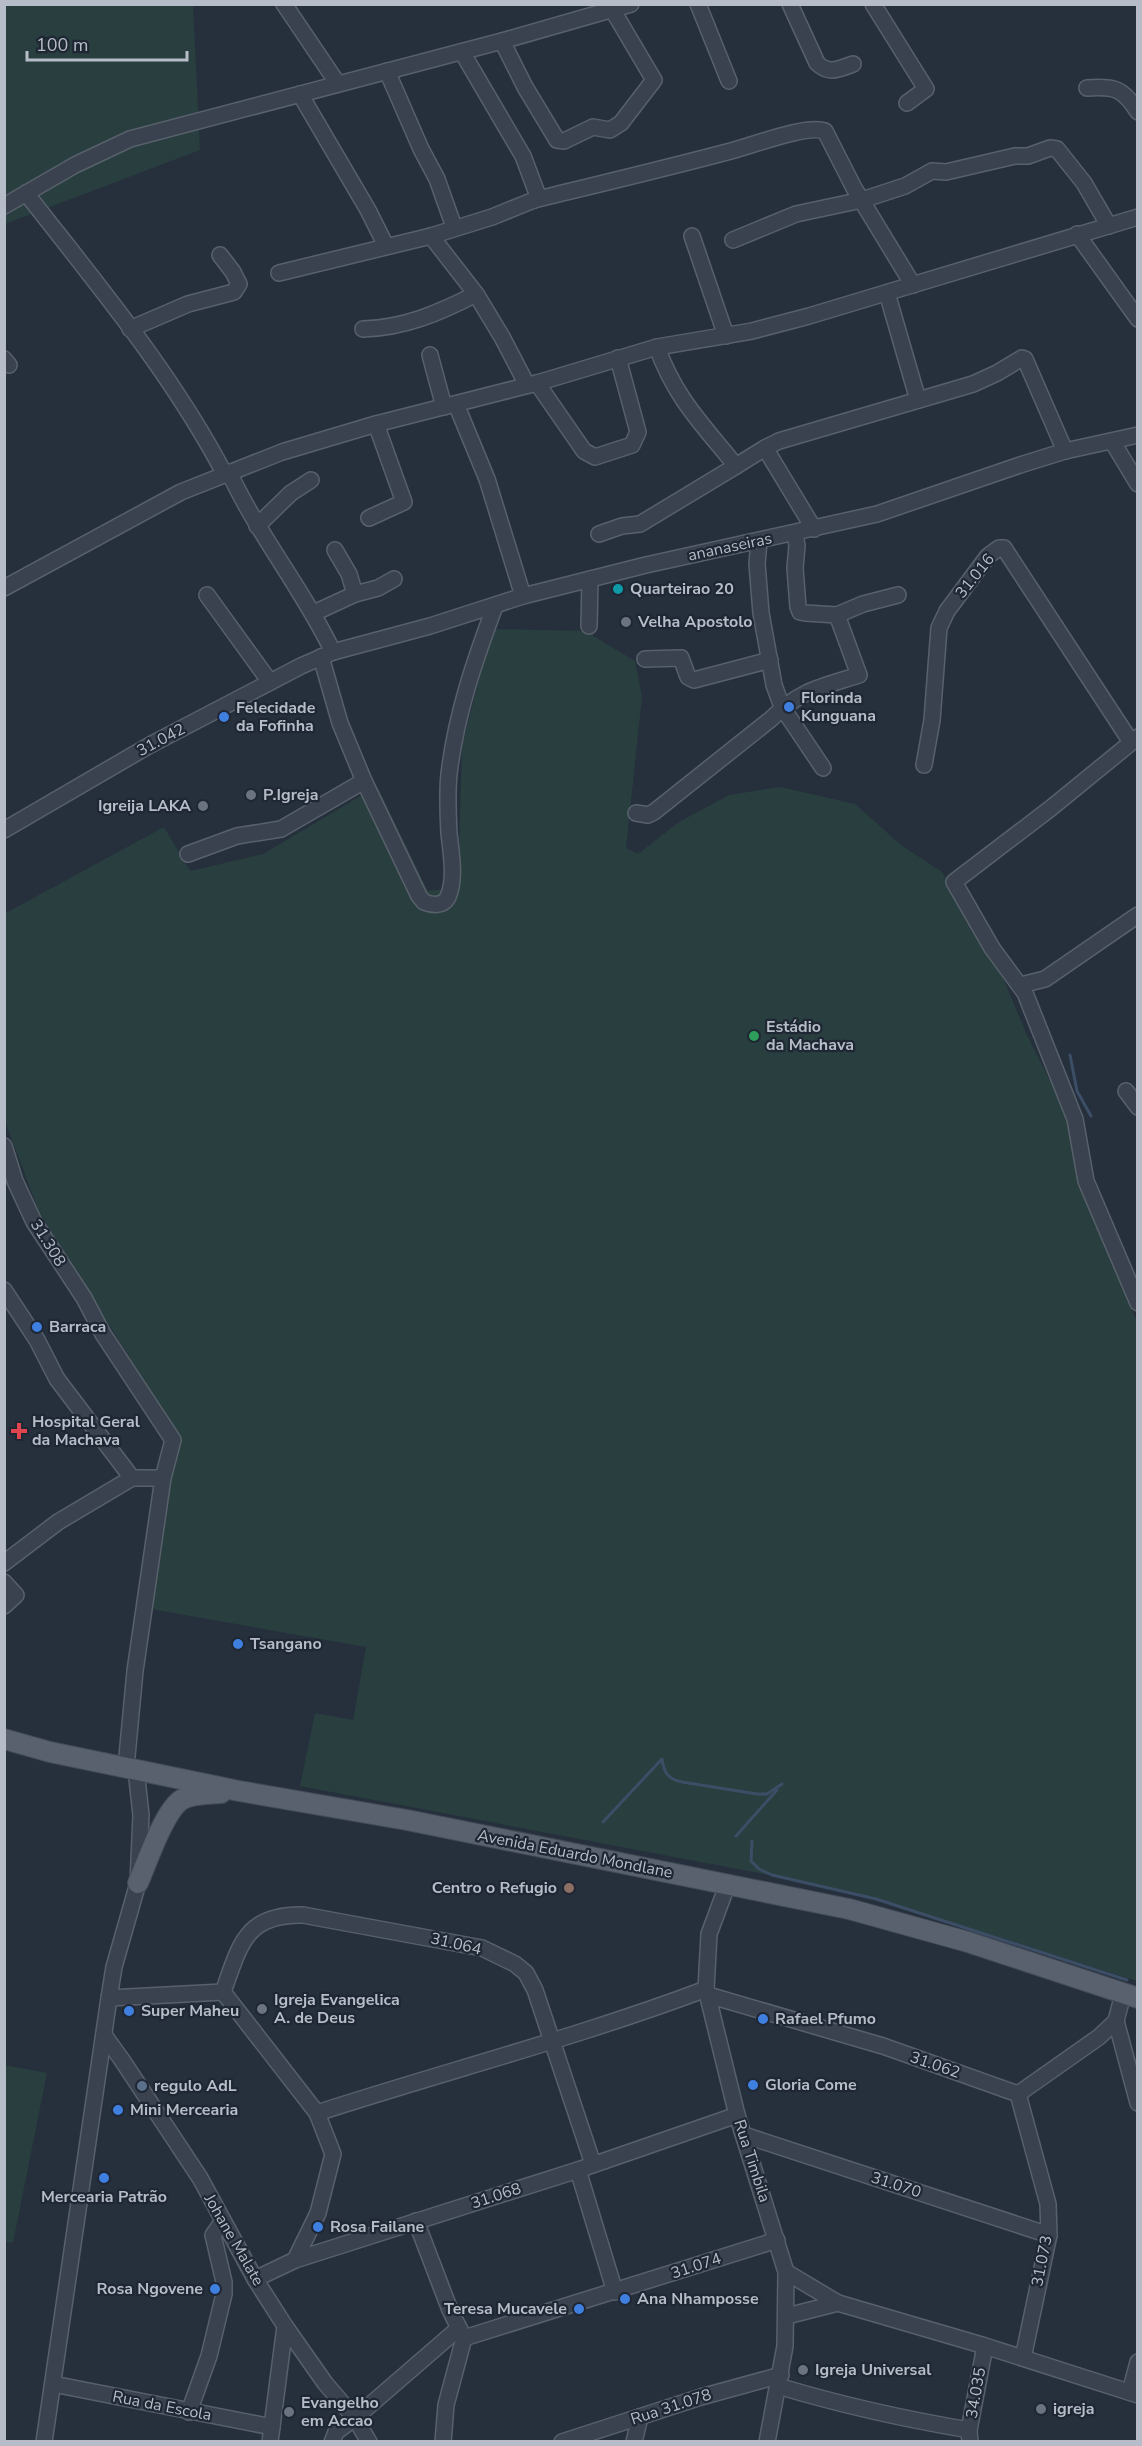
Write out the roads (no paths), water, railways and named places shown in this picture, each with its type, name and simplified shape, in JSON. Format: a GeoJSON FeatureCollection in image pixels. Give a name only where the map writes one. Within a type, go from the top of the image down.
{"type":"FeatureCollection","features":[{"type":"Feature","properties":{"kind":"main road","name":"Avenida Eduardo Mondlane"},"geometry":{"type":"LineString","coordinates":[[4,1739],[50,1752],[239,1791],[408,1820],[849,1909],[968,1942],[1130,1996]]}},
{"type":"Feature","properties":{"kind":"main road"},"geometry":{"type":"LineString","coordinates":[[138,1883],[162,1827],[175,1805],[195,1795],[239,1791]]}},
{"type":"Feature","properties":{"kind":"street"},"geometry":{"type":"LineString","coordinates":[[284,4],[338,84]]}},
{"type":"Feature","properties":{"kind":"street"},"geometry":{"type":"LineString","coordinates":[[4,206],[75,165],[130,139],[502,41],[610,7],[631,4]]}},
{"type":"Feature","properties":{"kind":"street"},"geometry":{"type":"LineString","coordinates":[[698,4],[729,81]]}},
{"type":"Feature","properties":{"kind":"street"},"geometry":{"type":"LineString","coordinates":[[790,4],[817,63],[823,69],[831,72],[854,64]]}},
{"type":"Feature","properties":{"kind":"street"},"geometry":{"type":"LineString","coordinates":[[873,4],[926,89],[907,103]]}},
{"type":"Feature","properties":{"kind":"street"},"geometry":{"type":"LineString","coordinates":[[502,41],[525,87],[557,140],[564,141],[593,127],[610,130],[621,123],[654,80],[610,7]]}},
{"type":"Feature","properties":{"kind":"street"},"geometry":{"type":"LineString","coordinates":[[462,52],[523,156],[538,196],[534,200]]}},
{"type":"Feature","properties":{"kind":"street"},"geometry":{"type":"LineString","coordinates":[[387,71],[421,150],[437,178],[454,227]]}},
{"type":"Feature","properties":{"kind":"street"},"geometry":{"type":"LineString","coordinates":[[1087,88],[1108,87],[1122,92],[1137,112]]}},
{"type":"Feature","properties":{"kind":"street"},"geometry":{"type":"LineString","coordinates":[[300,94],[368,210],[386,246]]}},
{"type":"Feature","properties":{"kind":"street"},"geometry":{"type":"LineString","coordinates":[[279,273],[431,236],[492,217],[534,200],[819,129],[825,131],[862,200],[913,285]]}},
{"type":"Feature","properties":{"kind":"street"},"geometry":{"type":"LineString","coordinates":[[734,240],[796,214],[862,200],[905,186],[932,171],[946,172],[1015,156],[1028,156],[1050,148],[1057,149],[1070,164],[1109,226]]}},
{"type":"Feature","properties":{"kind":"street"},"geometry":{"type":"LineString","coordinates":[[26,193],[174,388],[257,526],[314,613],[327,655],[340,723],[364,781],[419,896],[424,902],[440,904],[449,895],[452,875],[449,776],[453,744],[462,701],[474,661],[495,606]]}},
{"type":"Feature","properties":{"kind":"street"},"geometry":{"type":"LineString","coordinates":[[4,588],[181,492],[226,472],[282,452],[376,424],[532,384],[657,347],[752,331],[809,316],[1137,217]]}},
{"type":"Feature","properties":{"kind":"street"},"geometry":{"type":"LineString","coordinates":[[1077,234],[1137,319]]}},
{"type":"Feature","properties":{"kind":"street"},"geometry":{"type":"LineString","coordinates":[[431,236],[476,294],[532,384],[584,451],[595,457],[632,445],[638,432],[618,358]]}},
{"type":"Feature","properties":{"kind":"street"},"geometry":{"type":"LineString","coordinates":[[692,236],[726,336]]}},
{"type":"Feature","properties":{"kind":"street"},"geometry":{"type":"LineString","coordinates":[[130,329],[188,304],[234,292],[239,284],[233,272],[219,255]]}},
{"type":"Feature","properties":{"kind":"street"},"geometry":{"type":"LineString","coordinates":[[887,293],[918,400]]}},
{"type":"Feature","properties":{"kind":"street"},"geometry":{"type":"LineString","coordinates":[[363,329],[399,326],[438,313],[476,294]]}},
{"type":"Feature","properties":{"kind":"street"},"geometry":{"type":"LineString","coordinates":[[657,347],[666,373],[683,402],[736,466]]}},
{"type":"Feature","properties":{"kind":"street"},"geometry":{"type":"LineString","coordinates":[[430,355],[450,405],[487,479],[523,596]]}},
{"type":"Feature","properties":{"kind":"street"},"geometry":{"type":"LineString","coordinates":[[599,534],[622,526],[640,524],[779,441],[973,384],[1006,369],[1020,358],[1025,359],[1065,452]]}},
{"type":"Feature","properties":{"kind":"street"},"geometry":{"type":"LineString","coordinates":[[369,518],[404,502],[376,424]]}},
{"type":"Feature","properties":{"kind":"street","name":"ananaseiras"},"geometry":{"type":"LineString","coordinates":[[327,655],[523,596],[877,514],[953,486],[1065,452],[1137,435]]}},
{"type":"Feature","properties":{"kind":"street"},"geometry":{"type":"LineString","coordinates":[[1112,441],[1137,484]]}},
{"type":"Feature","properties":{"kind":"street"},"geometry":{"type":"LineString","coordinates":[[765,448],[814,530]]}},
{"type":"Feature","properties":{"kind":"street"},"geometry":{"type":"LineString","coordinates":[[257,526],[291,493],[311,480]]}},
{"type":"Feature","properties":{"kind":"street"},"geometry":{"type":"LineString","coordinates":[[795,533],[797,546],[795,568],[800,612],[837,615],[863,604],[898,595]]}},
{"type":"Feature","properties":{"kind":"street"},"geometry":{"type":"LineString","coordinates":[[759,541],[757,564],[761,613],[774,685],[782,706],[823,768]]}},
{"type":"Feature","properties":{"kind":"street","name":"31.016"},"geometry":{"type":"LineString","coordinates":[[924,765],[932,720],[939,628],[946,611],[988,556],[999,548],[1004,549],[1134,740]]}},
{"type":"Feature","properties":{"kind":"street"},"geometry":{"type":"LineString","coordinates":[[335,550],[349,574],[355,594]]}},
{"type":"Feature","properties":{"kind":"street"},"geometry":{"type":"LineString","coordinates":[[314,613],[355,594],[378,588],[394,579]]}},
{"type":"Feature","properties":{"kind":"street"},"geometry":{"type":"LineString","coordinates":[[589,626],[590,579]]}},
{"type":"Feature","properties":{"kind":"street"},"geometry":{"type":"LineString","coordinates":[[207,594],[270,682]]}},
{"type":"Feature","properties":{"kind":"street"},"geometry":{"type":"LineString","coordinates":[[636,813],[648,815],[654,812],[771,719],[782,706],[825,684],[859,675],[837,615]]}},
{"type":"Feature","properties":{"kind":"street","name":"31.042"},"geometry":{"type":"LineString","coordinates":[[4,830],[150,745],[327,655]]}},
{"type":"Feature","properties":{"kind":"street"},"geometry":{"type":"LineString","coordinates":[[645,659],[681,658],[688,677],[694,680],[770,660]]}},
{"type":"Feature","properties":{"kind":"street"},"geometry":{"type":"LineString","coordinates":[[1134,740],[1051,808],[954,882],[992,948],[1020,985],[1075,1119],[1086,1181],[1137,1303]]}},
{"type":"Feature","properties":{"kind":"street"},"geometry":{"type":"LineString","coordinates":[[188,854],[237,836],[281,829],[364,781]]}},
{"type":"Feature","properties":{"kind":"street"},"geometry":{"type":"LineString","coordinates":[[1020,985],[1045,979],[1137,915]]}},
{"type":"Feature","properties":{"kind":"street"},"geometry":{"type":"LineString","coordinates":[[1126,1091],[1137,1107]]}},
{"type":"Feature","properties":{"kind":"street","name":"31.308"},"geometry":{"type":"LineString","coordinates":[[4,1146],[26,1208],[84,1298],[103,1334],[173,1440],[164,1478],[135,1671],[131,1768],[141,1815],[138,1883],[114,1967],[44,2442]]}},
{"type":"Feature","properties":{"kind":"street"},"geometry":{"type":"LineString","coordinates":[[4,1290],[37,1341],[57,1378],[132,1478]]}},
{"type":"Feature","properties":{"kind":"street"},"geometry":{"type":"LineString","coordinates":[[4,1563],[58,1522],[132,1478],[164,1478]]}},
{"type":"Feature","properties":{"kind":"street"},"geometry":{"type":"LineString","coordinates":[[4,1582],[16,1595],[4,1606]]}},
{"type":"Feature","properties":{"kind":"street","name":"Rua Timbila"},"geometry":{"type":"LineString","coordinates":[[728,1883],[714,1917],[710,1934],[707,1992],[737,2115],[786,2272],[787,2316],[780,2381],[767,2442]]}},
{"type":"Feature","properties":{"kind":"street","name":"31.064"},"geometry":{"type":"LineString","coordinates":[[223,1992],[239,1949],[250,1933],[267,1919],[284,1915],[303,1915],[444,1940],[482,1948],[498,1955],[525,1972],[535,1990],[593,2164]]}},
{"type":"Feature","properties":{"kind":"street"},"geometry":{"type":"LineString","coordinates":[[109,1998],[223,1992],[317,2113],[333,2154],[318,2213],[295,2260]]}},
{"type":"Feature","properties":{"kind":"street"},"geometry":{"type":"LineString","coordinates":[[317,2113],[630,2018],[707,1992]]}},
{"type":"Feature","properties":{"kind":"street","name":"31.062"},"geometry":{"type":"LineString","coordinates":[[707,1992],[883,2046],[1018,2094]]}},
{"type":"Feature","properties":{"kind":"street"},"geometry":{"type":"LineString","coordinates":[[1018,2094],[1099,2037],[1116,2021],[1130,1996]]}},
{"type":"Feature","properties":{"kind":"street"},"geometry":{"type":"LineString","coordinates":[[1116,2021],[1137,2103]]}},
{"type":"Feature","properties":{"kind":"street","name":"Johane Malate"},"geometry":{"type":"LineString","coordinates":[[104,2035],[200,2178],[222,2222],[285,2326],[325,2383],[355,2418],[369,2442]]}},
{"type":"Feature","properties":{"kind":"street","name":"31.073"},"geometry":{"type":"LineString","coordinates":[[1018,2094],[1048,2204],[1049,2235],[1023,2358]]}},
{"type":"Feature","properties":{"kind":"street","name":"31.068"},"geometry":{"type":"LineString","coordinates":[[255,2279],[295,2260],[578,2170],[737,2115]]}},
{"type":"Feature","properties":{"kind":"street","name":"31.070"},"geometry":{"type":"LineString","coordinates":[[744,2135],[1049,2235]]}},
{"type":"Feature","properties":{"kind":"street"},"geometry":{"type":"LineString","coordinates":[[578,2170],[615,2292]]}},
{"type":"Feature","properties":{"kind":"street"},"geometry":{"type":"LineString","coordinates":[[189,2412],[209,2356],[224,2294],[224,2282],[213,2235],[222,2222]]}},
{"type":"Feature","properties":{"kind":"street"},"geometry":{"type":"LineString","coordinates":[[416,2222],[461,2333],[446,2405],[443,2442]]}},
{"type":"Feature","properties":{"kind":"street","name":"31.074"},"geometry":{"type":"LineString","coordinates":[[332,2442],[336,2432],[461,2333],[615,2292],[777,2240]]}},
{"type":"Feature","properties":{"kind":"street"},"geometry":{"type":"LineString","coordinates":[[786,2272],[838,2303],[985,2346],[1134,2394],[1137,2362]]}},
{"type":"Feature","properties":{"kind":"street"},"geometry":{"type":"LineString","coordinates":[[787,2316],[838,2303]]}},
{"type":"Feature","properties":{"kind":"street"},"geometry":{"type":"LineString","coordinates":[[271,2434],[285,2326]]}},
{"type":"Feature","properties":{"kind":"street","name":"34.035"},"geometry":{"type":"LineString","coordinates":[[970,2436],[985,2346]]}},
{"type":"Feature","properties":{"kind":"street"},"geometry":{"type":"LineString","coordinates":[[780,2381],[828,2401],[970,2436]]}},
{"type":"Feature","properties":{"kind":"street","name":"Rua 31.078"},"geometry":{"type":"LineString","coordinates":[[562,2442],[701,2397],[780,2381]]}},
{"type":"Feature","properties":{"kind":"street","name":"Rua da Escola"},"geometry":{"type":"LineString","coordinates":[[53,2384],[189,2412],[271,2434]]}},
{"type":"Feature","properties":{"kind":"street"},"geometry":{"type":"LineString","coordinates":[[634,2442],[640,2418]]}},
{"type":"Feature","properties":{"kind":"waterway"},"geometry":{"type":"LineString","coordinates":[[1070,1055],[1077,1091],[1091,1116]]}},
{"type":"Feature","properties":{"kind":"waterway"},"geometry":{"type":"LineString","coordinates":[[662,1759],[667,1775],[682,1782],[757,1794],[767,1794],[782,1784]]}},
{"type":"Feature","properties":{"kind":"waterway"},"geometry":{"type":"LineString","coordinates":[[603,1822],[661,1760]]}},
{"type":"Feature","properties":{"kind":"waterway"},"geometry":{"type":"LineString","coordinates":[[736,1836],[777,1790]]}},
{"type":"Feature","properties":{"kind":"waterway"},"geometry":{"type":"LineString","coordinates":[[752,1841],[751,1861],[759,1869],[772,1875],[876,1899],[1127,1980]]}},
{"type":"Feature","properties":{"kind":"place","name":"Quarteirao 20"},"geometry":{"type":"Point","coordinates":[618,589]}},
{"type":"Feature","properties":{"kind":"place","name":"Velha Apostolo"},"geometry":{"type":"Point","coordinates":[626,622]}},
{"type":"Feature","properties":{"kind":"place","name":"Florinda Kunguana"},"geometry":{"type":"Point","coordinates":[789,707]}},
{"type":"Feature","properties":{"kind":"place","name":"Felecidade da Fofinha"},"geometry":{"type":"Point","coordinates":[224,717]}},
{"type":"Feature","properties":{"kind":"place","name":"P.Igreja"},"geometry":{"type":"Point","coordinates":[251,795]}},
{"type":"Feature","properties":{"kind":"place","name":"Igreija LAKA"},"geometry":{"type":"Point","coordinates":[203,806]}},
{"type":"Feature","properties":{"kind":"place","name":"Estádio da Machava"},"geometry":{"type":"Point","coordinates":[754,1036]}},
{"type":"Feature","properties":{"kind":"place","name":"Barraca"},"geometry":{"type":"Point","coordinates":[37,1327]}},
{"type":"Feature","properties":{"kind":"place","name":"Hospital Geral da Machava"},"geometry":{"type":"Point","coordinates":[19,1431]}},
{"type":"Feature","properties":{"kind":"place","name":"Tsangano"},"geometry":{"type":"Point","coordinates":[238,1644]}},
{"type":"Feature","properties":{"kind":"place","name":"Centro o Refugio"},"geometry":{"type":"Point","coordinates":[569,1888]}},
{"type":"Feature","properties":{"kind":"place","name":"Igreja Evangelica A. de Deus"},"geometry":{"type":"Point","coordinates":[262,2009]}},
{"type":"Feature","properties":{"kind":"place","name":"Super Maheu"},"geometry":{"type":"Point","coordinates":[129,2011]}},
{"type":"Feature","properties":{"kind":"place","name":"Rafael Pfumo"},"geometry":{"type":"Point","coordinates":[763,2019]}},
{"type":"Feature","properties":{"kind":"place","name":"Gloria Come"},"geometry":{"type":"Point","coordinates":[753,2085]}},
{"type":"Feature","properties":{"kind":"place","name":"regulo AdL"},"geometry":{"type":"Point","coordinates":[142,2086]}},
{"type":"Feature","properties":{"kind":"place","name":"Mini Mercearia"},"geometry":{"type":"Point","coordinates":[118,2110]}},
{"type":"Feature","properties":{"kind":"place","name":"Mercearia Patrão"},"geometry":{"type":"Point","coordinates":[104,2178]}},
{"type":"Feature","properties":{"kind":"place","name":"Rosa Failane"},"geometry":{"type":"Point","coordinates":[318,2227]}},
{"type":"Feature","properties":{"kind":"place","name":"Rosa Ngovene"},"geometry":{"type":"Point","coordinates":[215,2289]}},
{"type":"Feature","properties":{"kind":"place","name":"Ana Nhamposse"},"geometry":{"type":"Point","coordinates":[625,2299]}},
{"type":"Feature","properties":{"kind":"place","name":"Teresa Mucavele"},"geometry":{"type":"Point","coordinates":[579,2309]}},
{"type":"Feature","properties":{"kind":"place","name":"Igreja Universal"},"geometry":{"type":"Point","coordinates":[803,2370]}},
{"type":"Feature","properties":{"kind":"place","name":"igreja"},"geometry":{"type":"Point","coordinates":[1041,2409]}},
{"type":"Feature","properties":{"kind":"place","name":"Evangelho em Accao"},"geometry":{"type":"Point","coordinates":[289,2412]}}]}
